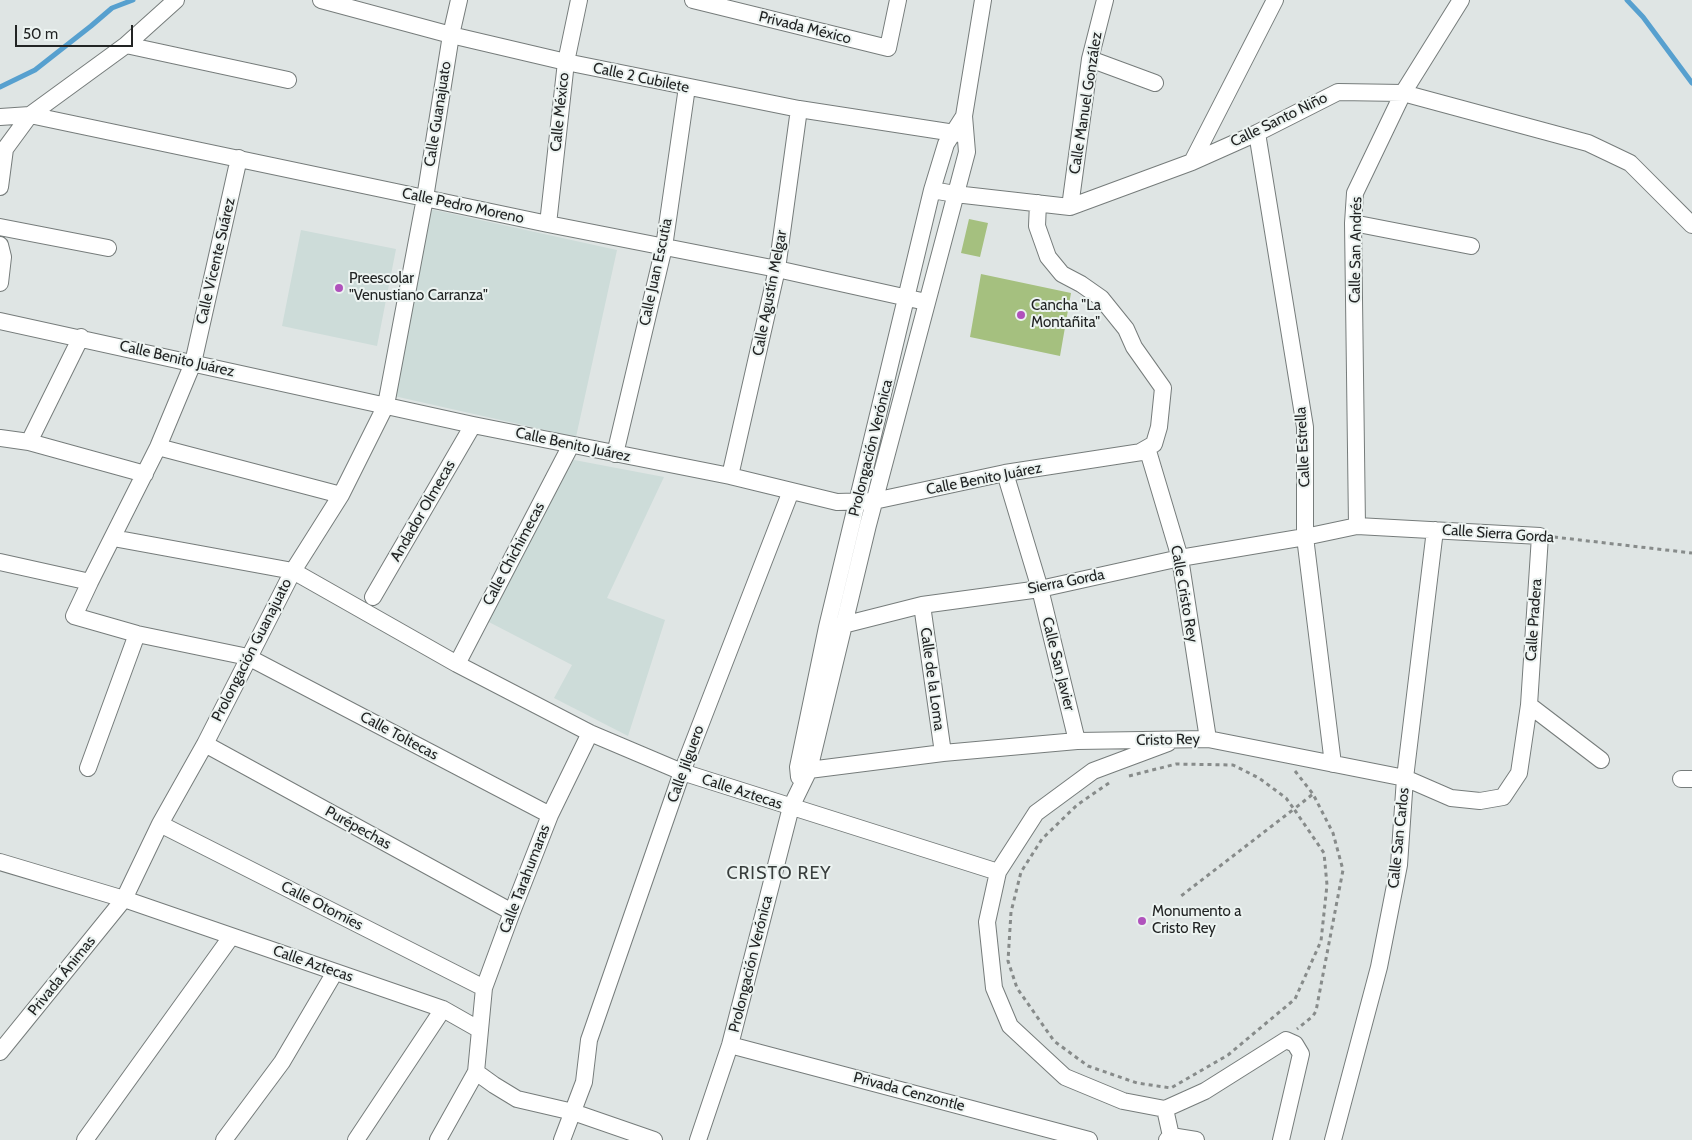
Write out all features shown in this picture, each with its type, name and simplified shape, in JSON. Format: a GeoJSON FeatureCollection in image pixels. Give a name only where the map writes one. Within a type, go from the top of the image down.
{"type":"FeatureCollection","features":[{"type":"Feature","properties":{"kind":"street"},"geometry":{"type":"LineString","coordinates":[[0,187],[5,149],[30,115],[126,45],[176,0]]}},
{"type":"Feature","properties":{"kind":"street","name":"Calle 2 Cubilete"},"geometry":{"type":"LineString","coordinates":[[321,0],[451,35],[687,88],[959,134]]}},
{"type":"Feature","properties":{"kind":"street","name":"Calle Guanajuato"},"geometry":{"type":"LineString","coordinates":[[386,405],[425,198],[451,35],[459,0]]}},
{"type":"Feature","properties":{"kind":"street","name":"Calle México"},"geometry":{"type":"LineString","coordinates":[[548,224],[566,62],[579,0]]}},
{"type":"Feature","properties":{"kind":"street","name":"Privada México"},"geometry":{"type":"LineString","coordinates":[[693,0],[888,48],[898,0]]}},
{"type":"Feature","properties":{"kind":"street","name":"Prolongación Verónica"},"geometry":{"type":"LineString","coordinates":[[698,1140],[730,1045],[791,807],[800,786],[835,626],[858,503],[932,190],[941,158],[959,134],[964,116],[983,0]]}},
{"type":"Feature","properties":{"kind":"street","name":"Calle Manuel González"},"geometry":{"type":"LineString","coordinates":[[1070,206],[1090,59],[1105,0]]}},
{"type":"Feature","properties":{"kind":"street"},"geometry":{"type":"LineString","coordinates":[[1192,162],[1275,0]]}},
{"type":"Feature","properties":{"kind":"street","name":"Calle San Andrés"},"geometry":{"type":"LineString","coordinates":[[1357,526],[1353,223],[1355,193],[1402,93],[1461,0]]}},
{"type":"Feature","properties":{"kind":"street"},"geometry":{"type":"LineString","coordinates":[[126,45],[288,80]]}},
{"type":"Feature","properties":{"kind":"street"},"geometry":{"type":"LineString","coordinates":[[1090,59],[1155,83]]}},
{"type":"Feature","properties":{"kind":"street","name":"Calle Juan Escutia"},"geometry":{"type":"LineString","coordinates":[[615,454],[664,247],[687,88]]}},
{"type":"Feature","properties":{"kind":"street","name":"Calle Santo Niño"},"geometry":{"type":"LineString","coordinates":[[932,190],[1070,206],[1192,162],[1256,133],[1338,92],[1402,93],[1588,143],[1630,163],[1692,225]]}},
{"type":"Feature","properties":{"kind":"street","name":"Calle Agustín Melgar"},"geometry":{"type":"LineString","coordinates":[[730,476],[777,269],[799,108]]}},
{"type":"Feature","properties":{"kind":"street","name":"Calle Pedro Moreno"},"geometry":{"type":"LineString","coordinates":[[0,117],[30,115],[548,224],[777,269],[926,302]]}},
{"type":"Feature","properties":{"kind":"street","name":"Calle Estrella"},"geometry":{"type":"LineString","coordinates":[[1256,133],[1305,427],[1305,537],[1333,764]]}},
{"type":"Feature","properties":{"kind":"street","name":"Prolongación Verónica"},"geometry":{"type":"LineString","coordinates":[[835,626],[874,501],[967,152],[959,134]]}},
{"type":"Feature","properties":{"kind":"street","name":"Calle Vicente Suárez"},"geometry":{"type":"LineString","coordinates":[[90,582],[158,447],[192,363],[239,158]]}},
{"type":"Feature","properties":{"kind":"street"},"geometry":{"type":"LineString","coordinates":[[1038,203],[1037,226],[1048,257],[1062,274],[1101,298],[1126,329],[1134,348],[1163,388],[1159,428],[1154,444],[1144,451]]}},
{"type":"Feature","properties":{"kind":"street"},"geometry":{"type":"LineString","coordinates":[[1353,223],[1471,246]]}},
{"type":"Feature","properties":{"kind":"street"},"geometry":{"type":"LineString","coordinates":[[0,227],[108,248]]}},
{"type":"Feature","properties":{"kind":"street"},"geometry":{"type":"LineString","coordinates":[[0,245],[3,257],[0,283]]}},
{"type":"Feature","properties":{"kind":"street","name":"Calle Benito Juárez"},"geometry":{"type":"LineString","coordinates":[[0,321],[81,337],[473,425],[730,476],[837,502],[858,503],[874,501],[1005,473],[1144,451]]}},
{"type":"Feature","properties":{"kind":"street"},"geometry":{"type":"LineString","coordinates":[[29,442],[81,337]]}},
{"type":"Feature","properties":{"kind":"street","name":"Prolongación Guanajuato"},"geometry":{"type":"LineString","coordinates":[[124,899],[160,824],[205,744],[293,571],[341,495],[386,405]]}},
{"type":"Feature","properties":{"kind":"street","name":"Andador Olmecas"},"geometry":{"type":"LineString","coordinates":[[373,597],[473,425]]}},
{"type":"Feature","properties":{"kind":"street"},"geometry":{"type":"LineString","coordinates":[[0,438],[29,442],[145,474]]}},
{"type":"Feature","properties":{"kind":"street","name":"Calle Chichimecas"},"geometry":{"type":"LineString","coordinates":[[457,664],[572,445]]}},
{"type":"Feature","properties":{"kind":"street"},"geometry":{"type":"LineString","coordinates":[[158,447],[341,495]]}},
{"type":"Feature","properties":{"kind":"street","name":"Calle Cristo Rey"},"geometry":{"type":"LineString","coordinates":[[1144,451],[1180,558],[1208,739]]}},
{"type":"Feature","properties":{"kind":"street","name":"Calle San Javier"},"geometry":{"type":"LineString","coordinates":[[1005,473],[1040,589],[1077,741]]}},
{"type":"Feature","properties":{"kind":"street","name":"Calle Jilguero"},"geometry":{"type":"LineString","coordinates":[[573,1112],[584,1082],[589,1040],[682,772],[791,491]]}},
{"type":"Feature","properties":{"kind":"street","name":"Calle Sierra Gorda"},"geometry":{"type":"LineString","coordinates":[[1305,537],[1357,526],[1540,536]]}},
{"type":"Feature","properties":{"kind":"street","name":"Calle San Carlos"},"geometry":{"type":"LineString","coordinates":[[1333,1140],[1379,967],[1399,865],[1405,778],[1435,530]]}},
{"type":"Feature","properties":{"kind":"street","name":"Calle Pradera"},"geometry":{"type":"LineString","coordinates":[[1519,773],[1529,705],[1540,536]]}},
{"type":"Feature","properties":{"kind":"street","name":"Sierra Gorda"},"geometry":{"type":"LineString","coordinates":[[835,626],[922,604],[1040,589],[1180,558],[1305,537]]}},
{"type":"Feature","properties":{"kind":"street","name":"Calle Aztecas"},"geometry":{"type":"LineString","coordinates":[[112,538],[293,571],[457,664],[590,733],[682,772],[998,872]]}},
{"type":"Feature","properties":{"kind":"street"},"geometry":{"type":"LineString","coordinates":[[0,562],[90,582]]}},
{"type":"Feature","properties":{"kind":"street","name":"Calle Toltecas"},"geometry":{"type":"LineString","coordinates":[[90,582],[74,616],[137,634],[248,657],[550,815]]}},
{"type":"Feature","properties":{"kind":"street","name":"Calle de la Loma"},"geometry":{"type":"LineString","coordinates":[[922,604],[943,753]]}},
{"type":"Feature","properties":{"kind":"street"},"geometry":{"type":"LineString","coordinates":[[88,768],[137,634]]}},
{"type":"Feature","properties":{"kind":"street"},"geometry":{"type":"LineString","coordinates":[[1529,705],[1600,760]]}},
{"type":"Feature","properties":{"kind":"street","name":"Calle Tarahumaras"},"geometry":{"type":"LineString","coordinates":[[480,1030],[484,988],[512,912],[550,815],[590,733]]}},
{"type":"Feature","properties":{"kind":"street","name":"Cristo Rey"},"geometry":{"type":"LineString","coordinates":[[804,768],[1077,741],[1208,739],[1405,778],[1452,798],[1480,801],[1503,796],[1519,773]]}},
{"type":"Feature","properties":{"kind":"street"},"geometry":{"type":"LineString","coordinates":[[1175,740],[1093,771],[1036,813],[998,872],[987,922],[994,988],[1010,1026],[1065,1077],[1123,1101],[1165,1109],[1205,1091],[1286,1040],[1295,1044],[1301,1054],[1281,1140]]}},
{"type":"Feature","properties":{"kind":"street","name":"Purépechas"},"geometry":{"type":"LineString","coordinates":[[205,744],[512,912]]}},
{"type":"Feature","properties":{"kind":"street","name":"Calle Otomíes"},"geometry":{"type":"LineString","coordinates":[[160,824],[484,988]]}},
{"type":"Feature","properties":{"kind":"street","name":"Calle Aztecas"},"geometry":{"type":"LineString","coordinates":[[0,862],[124,899],[443,1009],[480,1030]]}},
{"type":"Feature","properties":{"kind":"street","name":"Privada Ánimas"},"geometry":{"type":"LineString","coordinates":[[0,1052],[124,899]]}},
{"type":"Feature","properties":{"kind":"street"},"geometry":{"type":"LineString","coordinates":[[85,1140],[231,937]]}},
{"type":"Feature","properties":{"kind":"street"},"geometry":{"type":"LineString","coordinates":[[224,1140],[282,1062],[335,972]]}},
{"type":"Feature","properties":{"kind":"street"},"geometry":{"type":"LineString","coordinates":[[356,1140],[443,1009]]}},
{"type":"Feature","properties":{"kind":"street"},"geometry":{"type":"LineString","coordinates":[[438,1140],[476,1072],[480,1030]]}},
{"type":"Feature","properties":{"kind":"street","name":"Privada Cenzontle"},"geometry":{"type":"LineString","coordinates":[[730,1045],[1089,1140]]}},
{"type":"Feature","properties":{"kind":"street"},"geometry":{"type":"LineString","coordinates":[[476,1072],[517,1099],[573,1112],[654,1140]]}},
{"type":"Feature","properties":{"kind":"street"},"geometry":{"type":"LineString","coordinates":[[1165,1109],[1169,1138],[1196,1140]]}},
{"type":"Feature","properties":{"kind":"street"},"geometry":{"type":"LineString","coordinates":[[562,1140],[573,1112]]}},
{"type":"Feature","properties":{"kind":"path","name":"Calle Sierra Gorda"},"geometry":{"type":"LineString","coordinates":[[1540,536],[1692,553]]}},
{"type":"Feature","properties":{"kind":"path"},"geometry":{"type":"LineString","coordinates":[[1280,754],[1313,794],[1333,833],[1343,870],[1316,1011],[1313,1016],[1286,1040]]}},
{"type":"Feature","properties":{"kind":"path"},"geometry":{"type":"LineString","coordinates":[[1112,780],[1077,805],[1042,840],[1021,872],[1011,912],[1008,960],[1017,988],[1054,1041],[1088,1066],[1138,1083],[1171,1088],[1228,1055],[1295,999],[1321,941],[1327,885],[1324,853],[1286,798],[1259,778],[1233,765],[1176,764],[1121,778]]}},
{"type":"Feature","properties":{"kind":"path"},"geometry":{"type":"LineString","coordinates":[[1182,896],[1313,794]]}},
{"type":"Feature","properties":{"kind":"shaded area"},"geometry":{"type":"Polygon","coordinates":[[[430,209],[617,250],[576,437],[394,396],[430,209]]]}},
{"type":"Feature","properties":{"kind":"shaded area","name":"Preescolar \"Venustiano Carranza\""},"geometry":{"type":"Polygon","coordinates":[[[301,230],[396,249],[377,346],[282,326],[301,230]]]}},
{"type":"Feature","properties":{"kind":"shaded area"},"geometry":{"type":"Polygon","coordinates":[[[569,459],[664,477],[607,598],[665,620],[628,736],[554,698],[572,665],[485,620],[569,459]]]}},
{"type":"Feature","properties":{"kind":"green space"},"geometry":{"type":"Polygon","coordinates":[[[969,219],[988,223],[980,257],[961,253],[969,219]]]}},
{"type":"Feature","properties":{"kind":"green space","name":"Cancha \"La Montañita\""},"geometry":{"type":"Polygon","coordinates":[[[981,274],[1071,293],[1060,356],[970,337],[981,274]]]}},
{"type":"Feature","properties":{"kind":"waterway"},"geometry":{"type":"LineString","coordinates":[[0,87],[35,70],[112,8],[133,0]]}},
{"type":"Feature","properties":{"kind":"waterway"},"geometry":{"type":"LineString","coordinates":[[1627,0],[1643,17],[1692,83]]}},
{"type":"Feature","properties":{"kind":"place","name":"Preescolar \"Venustiano Carranza\""},"geometry":{"type":"Point","coordinates":[339,288]}},
{"type":"Feature","properties":{"kind":"place","name":"Cancha \"La Montañita\""},"geometry":{"type":"Point","coordinates":[1021,315]}},
{"type":"Feature","properties":{"kind":"place","name":"Monumento a Cristo Rey"},"geometry":{"type":"Point","coordinates":[1142,921]}},
{"type":"Feature","properties":{"kind":"district","name":"CRISTO REY"},"geometry":{"type":"Point","coordinates":[779,874]}}]}
